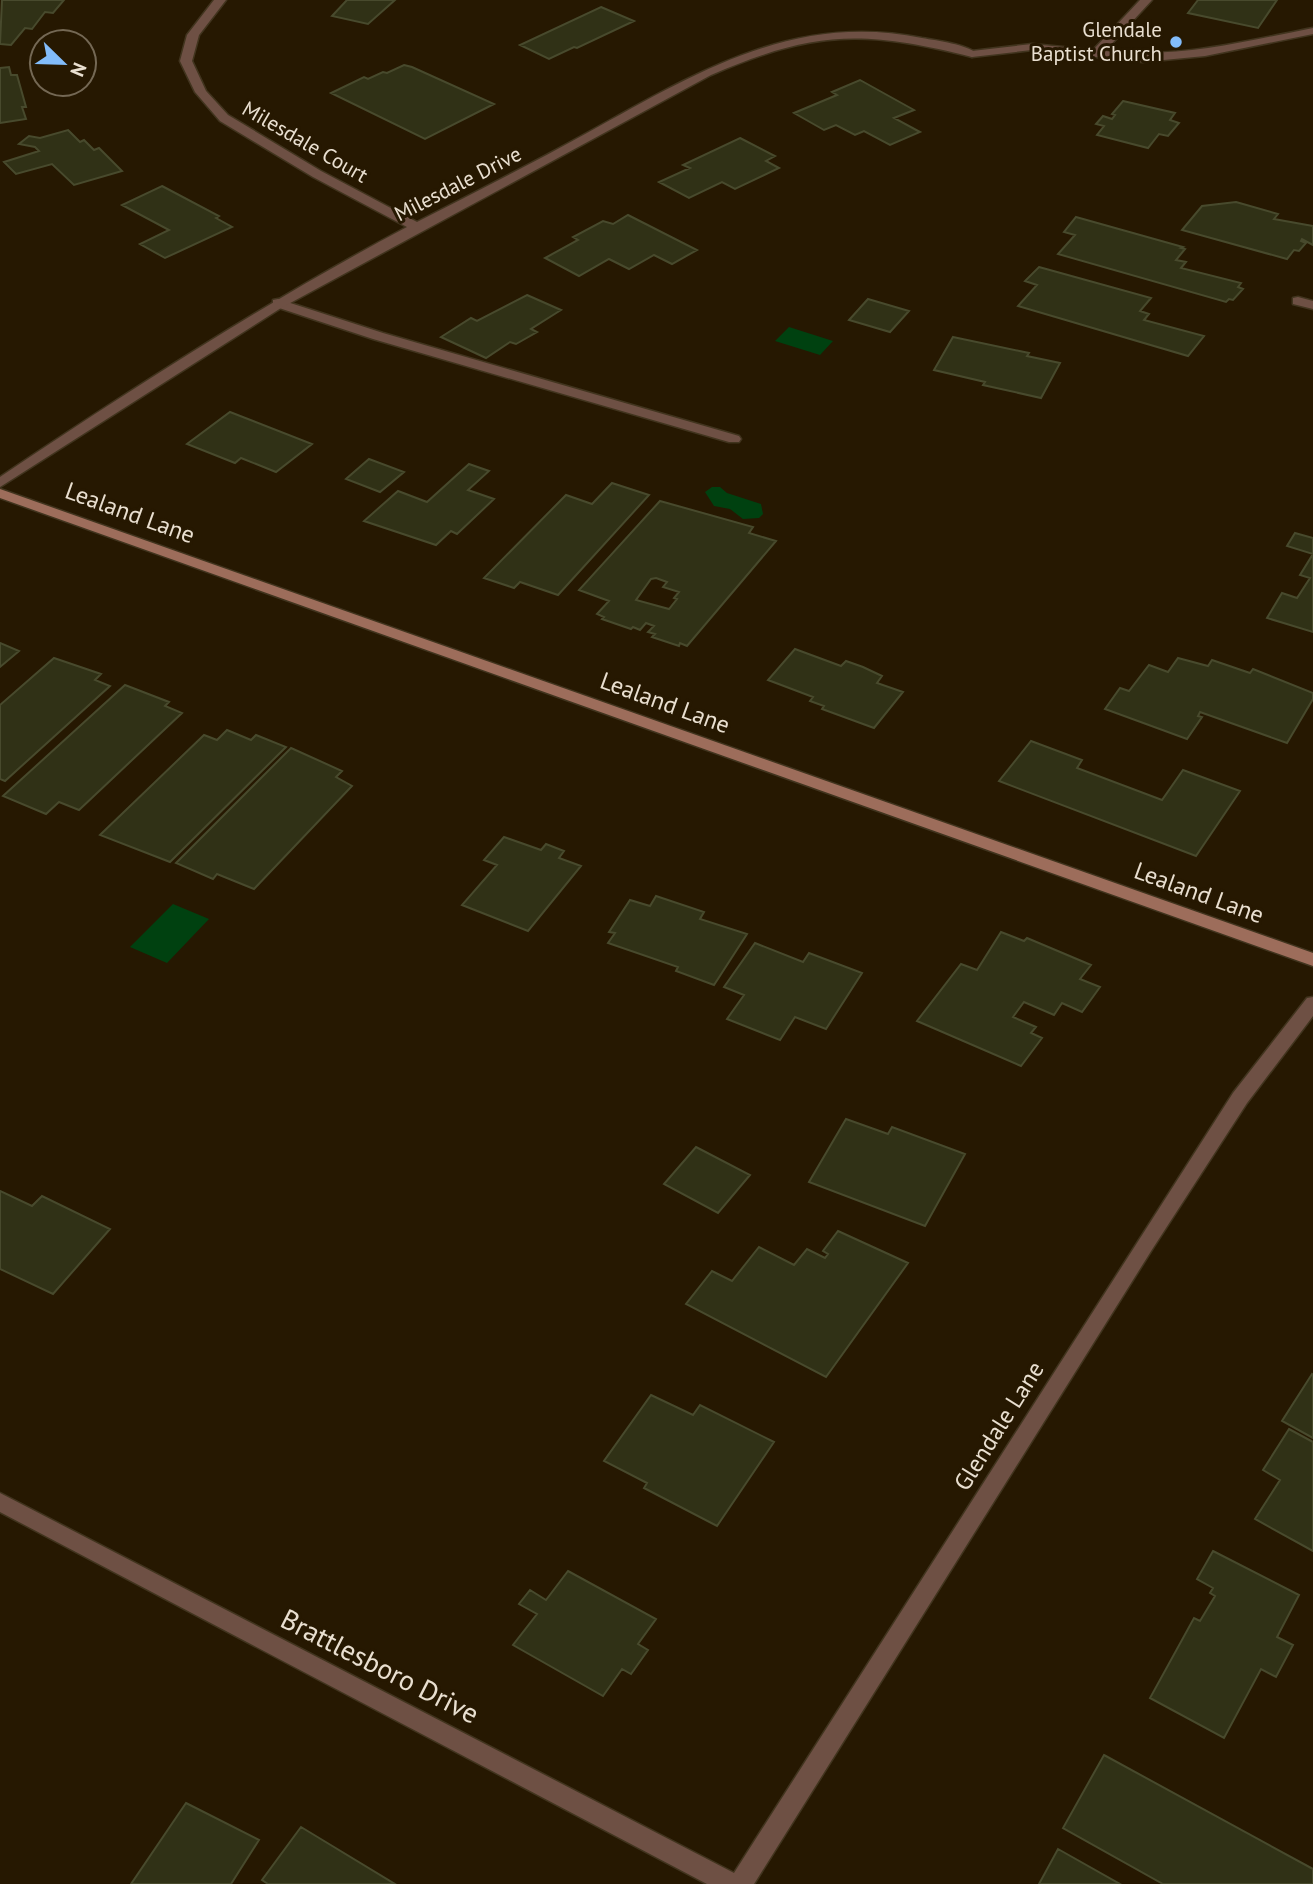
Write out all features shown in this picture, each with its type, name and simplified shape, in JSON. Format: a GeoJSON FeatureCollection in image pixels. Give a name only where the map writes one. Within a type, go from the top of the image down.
{"type":"FeatureCollection","features":[{"type":"Feature","properties":{"kind":"street","name":"Milesdale Court"},"geometry":{"type":"LineString","coordinates":[[220,0],[193,34],[186,61],[201,92],[214,109],[251,136],[416,227]]}},
{"type":"Feature","properties":{"kind":"street"},"geometry":{"type":"LineString","coordinates":[[1095,55],[1146,0]]}},
{"type":"Feature","properties":{"kind":"street"},"geometry":{"type":"LineString","coordinates":[[1095,55],[1143,59],[1174,57],[1285,39],[1313,31]]}},
{"type":"Feature","properties":{"kind":"street","name":"Milesdale Drive"},"geometry":{"type":"LineString","coordinates":[[0,483],[178,365],[278,303],[416,227],[565,150],[649,102],[728,63],[774,47],[831,35],[865,32],[908,38],[972,54],[1032,47],[1095,55]]}},
{"type":"Feature","properties":{"kind":"street"},"geometry":{"type":"LineString","coordinates":[[1298,301],[1313,305]]}},
{"type":"Feature","properties":{"kind":"street"},"geometry":{"type":"LineString","coordinates":[[278,303],[734,439]]}},
{"type":"Feature","properties":{"kind":"street","name":"Lealand Lane"},"geometry":{"type":"LineString","coordinates":[[0,493],[1313,960]]}},
{"type":"Feature","properties":{"kind":"street","name":"Glendale Lane"},"geometry":{"type":"LineString","coordinates":[[741,1884],[1240,1098],[1313,1003]]}},
{"type":"Feature","properties":{"kind":"street","name":"Brattlesboro Drive"},"geometry":{"type":"LineString","coordinates":[[0,1502],[731,1884]]}},
{"type":"Feature","properties":{"kind":"shaded area"},"geometry":{"type":"Polygon","coordinates":[[[789,327],[833,341],[820,355],[775,341],[789,327]]]}},
{"type":"Feature","properties":{"kind":"shaded area"},"geometry":{"type":"Polygon","coordinates":[[[712,487],[720,487],[727,493],[761,504],[763,514],[759,518],[743,519],[730,509],[714,506],[705,492],[712,487]]]}},
{"type":"Feature","properties":{"kind":"shaded area"},"geometry":{"type":"Polygon","coordinates":[[[173,904],[209,919],[167,963],[130,947],[173,904]]]}},
{"type":"Feature","properties":{"kind":"building"},"geometry":{"type":"Polygon","coordinates":[[[2,0],[64,0],[53,13],[45,12],[33,28],[25,28],[11,45],[0,44],[2,0]]]}},
{"type":"Feature","properties":{"kind":"building"},"geometry":{"type":"Polygon","coordinates":[[[347,0],[395,0],[368,24],[332,16],[347,0]]]}},
{"type":"Feature","properties":{"kind":"building"},"geometry":{"type":"Polygon","coordinates":[[[1198,0],[1277,0],[1258,28],[1188,13],[1198,0]]]}},
{"type":"Feature","properties":{"kind":"building"},"geometry":{"type":"Polygon","coordinates":[[[601,7],[634,21],[549,59],[520,45],[601,7]]]}},
{"type":"Feature","properties":{"kind":"building"},"geometry":{"type":"Polygon","coordinates":[[[404,65],[494,104],[425,139],[331,93],[364,77],[368,79],[404,65]]]}},
{"type":"Feature","properties":{"kind":"building"},"geometry":{"type":"Polygon","coordinates":[[[9,67],[11,75],[17,75],[26,107],[22,107],[26,119],[0,123],[0,68],[9,67]]]}},
{"type":"Feature","properties":{"kind":"building"},"geometry":{"type":"Polygon","coordinates":[[[860,80],[914,110],[894,118],[920,132],[890,145],[864,131],[855,135],[836,125],[824,130],[794,113],[837,95],[832,92],[860,80]]]}},
{"type":"Feature","properties":{"kind":"building"},"geometry":{"type":"Polygon","coordinates":[[[1123,101],[1175,113],[1170,120],[1179,123],[1168,136],[1159,134],[1148,148],[1097,135],[1104,126],[1096,124],[1103,116],[1112,119],[1115,115],[1112,114],[1123,101]]]}},
{"type":"Feature","properties":{"kind":"building"},"geometry":{"type":"Polygon","coordinates":[[[68,130],[80,142],[84,140],[94,150],[99,148],[122,171],[74,185],[52,164],[16,174],[4,162],[39,151],[35,147],[19,144],[29,136],[40,138],[68,130]]]}},
{"type":"Feature","properties":{"kind":"building"},"geometry":{"type":"Polygon","coordinates":[[[740,138],[775,156],[766,161],[779,168],[735,189],[722,182],[689,198],[659,182],[690,168],[683,165],[740,138]]]}},
{"type":"Feature","properties":{"kind":"building"},"geometry":{"type":"Polygon","coordinates":[[[162,186],[219,216],[216,218],[232,227],[165,258],[140,244],[169,230],[122,205],[162,186]]]}},
{"type":"Feature","properties":{"kind":"building"},"geometry":{"type":"Polygon","coordinates":[[[1236,202],[1278,214],[1274,219],[1313,226],[1313,245],[1302,239],[1301,241],[1306,243],[1299,251],[1294,250],[1287,259],[1182,230],[1202,206],[1236,202]]]}},
{"type":"Feature","properties":{"kind":"building"},"geometry":{"type":"Polygon","coordinates":[[[628,215],[697,250],[672,264],[654,255],[629,269],[609,259],[579,276],[545,258],[578,240],[573,237],[603,221],[613,224],[628,215]]]}},
{"type":"Feature","properties":{"kind":"building"},"geometry":{"type":"Polygon","coordinates":[[[1076,217],[1183,247],[1181,248],[1185,249],[1176,260],[1186,262],[1181,268],[1241,283],[1238,287],[1243,289],[1233,300],[1226,302],[1058,254],[1075,235],[1064,232],[1076,217]]]}},
{"type":"Feature","properties":{"kind":"building"},"geometry":{"type":"Polygon","coordinates":[[[1039,267],[1151,298],[1140,311],[1149,314],[1144,320],[1204,336],[1188,356],[1018,306],[1037,285],[1025,281],[1039,267]]]}},
{"type":"Feature","properties":{"kind":"building"},"geometry":{"type":"Polygon","coordinates":[[[527,295],[561,310],[531,329],[537,332],[516,344],[510,342],[486,358],[441,337],[471,318],[477,321],[527,295]]]}},
{"type":"Feature","properties":{"kind":"building"},"geometry":{"type":"Polygon","coordinates":[[[868,299],[909,311],[890,332],[849,320],[868,299]]]}},
{"type":"Feature","properties":{"kind":"building"},"geometry":{"type":"Polygon","coordinates":[[[953,337],[1029,353],[1027,356],[1060,363],[1041,398],[983,385],[985,382],[934,370],[953,337]]]}},
{"type":"Feature","properties":{"kind":"building"},"geometry":{"type":"Polygon","coordinates":[[[230,412],[312,444],[276,472],[241,458],[235,463],[187,444],[230,412]]]}},
{"type":"Feature","properties":{"kind":"building"},"geometry":{"type":"Polygon","coordinates":[[[369,459],[404,472],[380,492],[346,479],[369,459]]]}},
{"type":"Feature","properties":{"kind":"building"},"geometry":{"type":"Polygon","coordinates":[[[469,464],[489,471],[468,490],[494,499],[457,534],[451,531],[436,545],[364,521],[398,491],[427,502],[469,464]]]}},
{"type":"Feature","properties":{"kind":"building"},"geometry":{"type":"Polygon","coordinates":[[[612,483],[649,495],[558,595],[520,582],[514,588],[484,578],[566,495],[592,504],[612,483]]]}},
{"type":"Feature","properties":{"kind":"building"},"geometry":{"type":"Polygon","coordinates":[[[660,501],[753,527],[749,533],[776,541],[687,646],[652,637],[655,634],[648,632],[654,626],[646,623],[640,630],[602,619],[604,617],[597,614],[609,601],[579,590],[660,501]],[[651,579],[636,600],[669,609],[679,592],[663,587],[667,582],[651,579]]]}},
{"type":"Feature","properties":{"kind":"building"},"geometry":{"type":"Polygon","coordinates":[[[1295,533],[1313,538],[1313,554],[1287,546],[1295,533]]]}},
{"type":"Feature","properties":{"kind":"building"},"geometry":{"type":"Polygon","coordinates":[[[1313,554],[1313,632],[1267,618],[1282,593],[1297,598],[1310,578],[1300,575],[1313,554]]]}},
{"type":"Feature","properties":{"kind":"building"},"geometry":{"type":"Polygon","coordinates":[[[0,643],[19,651],[0,667],[0,643]]]}},
{"type":"Feature","properties":{"kind":"building"},"geometry":{"type":"Polygon","coordinates":[[[795,649],[841,666],[846,661],[863,667],[882,676],[877,683],[903,692],[874,728],[822,709],[824,706],[810,701],[813,697],[768,680],[795,649]]]}},
{"type":"Feature","properties":{"kind":"building"},"geometry":{"type":"Polygon","coordinates":[[[54,658],[101,674],[95,680],[110,686],[5,781],[0,779],[0,705],[54,658]]]}},
{"type":"Feature","properties":{"kind":"building"},"geometry":{"type":"Polygon","coordinates":[[[1178,658],[1208,666],[1212,660],[1250,673],[1253,669],[1313,693],[1313,699],[1287,743],[1200,712],[1198,716],[1202,717],[1187,739],[1105,709],[1120,688],[1129,691],[1149,665],[1168,672],[1178,658]]]}},
{"type":"Feature","properties":{"kind":"building"},"geometry":{"type":"Polygon","coordinates":[[[125,685],[169,702],[165,706],[182,713],[79,810],[59,802],[46,814],[3,796],[125,685]]]}},
{"type":"Feature","properties":{"kind":"building"},"geometry":{"type":"Polygon","coordinates":[[[227,730],[251,740],[256,735],[286,747],[170,862],[100,835],[204,735],[217,740],[227,730]]]}},
{"type":"Feature","properties":{"kind":"building"},"geometry":{"type":"Polygon","coordinates":[[[1031,741],[1082,760],[1077,768],[1162,800],[1183,770],[1240,791],[1196,856],[999,781],[1031,741]]]}},
{"type":"Feature","properties":{"kind":"building"},"geometry":{"type":"Polygon","coordinates":[[[291,748],[342,771],[336,777],[352,786],[254,889],[217,874],[213,879],[176,863],[291,748]]]}},
{"type":"Feature","properties":{"kind":"building"},"geometry":{"type":"Polygon","coordinates":[[[504,837],[541,850],[546,844],[564,851],[559,858],[581,866],[528,931],[462,905],[497,865],[484,860],[504,837]]]}},
{"type":"Feature","properties":{"kind":"building"},"geometry":{"type":"Polygon","coordinates":[[[656,896],[704,912],[700,919],[747,934],[714,985],[676,971],[678,967],[608,943],[615,933],[609,932],[630,900],[650,906],[656,896]]]}},
{"type":"Feature","properties":{"kind":"building"},"geometry":{"type":"Polygon","coordinates":[[[1001,932],[1024,941],[1027,938],[1091,965],[1080,979],[1100,987],[1082,1012],[1062,1003],[1054,1015],[1024,1002],[1013,1017],[1036,1027],[1031,1033],[1042,1038],[1021,1066],[917,1021],[961,964],[977,970],[1001,932]]]}},
{"type":"Feature","properties":{"kind":"building"},"geometry":{"type":"Polygon","coordinates":[[[755,943],[803,962],[809,953],[862,973],[826,1029],[795,1017],[780,1040],[727,1019],[744,995],[724,987],[755,943]]]}},
{"type":"Feature","properties":{"kind":"building"},"geometry":{"type":"Polygon","coordinates":[[[846,1119],[888,1134],[892,1127],[965,1154],[925,1226],[809,1182],[846,1119]]]}},
{"type":"Feature","properties":{"kind":"building"},"geometry":{"type":"Polygon","coordinates":[[[696,1147],[750,1175],[718,1213],[664,1184],[696,1147]]]}},
{"type":"Feature","properties":{"kind":"building"},"geometry":{"type":"Polygon","coordinates":[[[0,1191],[32,1206],[42,1196],[110,1229],[53,1294],[0,1269],[0,1191]]]}},
{"type":"Feature","properties":{"kind":"building"},"geometry":{"type":"Polygon","coordinates":[[[838,1231],[908,1263],[826,1377],[686,1304],[712,1271],[732,1281],[759,1247],[794,1265],[807,1249],[825,1258],[828,1254],[823,1251],[838,1231]]]}},
{"type":"Feature","properties":{"kind":"building"},"geometry":{"type":"Polygon","coordinates":[[[1313,1375],[1313,1438],[1282,1421],[1313,1375]]]}},
{"type":"Feature","properties":{"kind":"building"},"geometry":{"type":"Polygon","coordinates":[[[651,1395],[693,1415],[700,1405],[774,1442],[717,1526],[644,1488],[647,1483],[604,1461],[651,1395]]]}},
{"type":"Feature","properties":{"kind":"building"},"geometry":{"type":"Polygon","coordinates":[[[1289,1429],[1313,1442],[1313,1551],[1255,1519],[1280,1480],[1263,1470],[1289,1429]]]}},
{"type":"Feature","properties":{"kind":"building"},"geometry":{"type":"Polygon","coordinates":[[[1213,1551],[1299,1595],[1277,1637],[1293,1645],[1276,1677],[1261,1669],[1224,1738],[1150,1698],[1194,1618],[1200,1621],[1215,1596],[1210,1593],[1213,1588],[1197,1579],[1213,1551]]]}},
{"type":"Feature","properties":{"kind":"building"},"geometry":{"type":"Polygon","coordinates":[[[568,1571],[656,1619],[638,1644],[648,1650],[631,1674],[622,1669],[603,1696],[513,1645],[537,1614],[519,1604],[530,1590],[546,1600],[568,1571]]]}},
{"type":"Feature","properties":{"kind":"building"},"geometry":{"type":"Polygon","coordinates":[[[1104,1755],[1313,1869],[1313,1884],[1163,1884],[1063,1828],[1104,1755]]]}},
{"type":"Feature","properties":{"kind":"building"},"geometry":{"type":"Polygon","coordinates":[[[186,1803],[259,1840],[231,1884],[131,1884],[186,1803]]]}},
{"type":"Feature","properties":{"kind":"building"},"geometry":{"type":"Polygon","coordinates":[[[301,1827],[395,1884],[268,1884],[262,1880],[301,1827]]]}},
{"type":"Feature","properties":{"kind":"building"},"geometry":{"type":"Polygon","coordinates":[[[1058,1849],[1120,1884],[1039,1884],[1058,1849]]]}},
{"type":"Feature","properties":{"kind":"place","name":"Glendale Baptist Church"},"geometry":{"type":"Point","coordinates":[1176,42]}}]}
